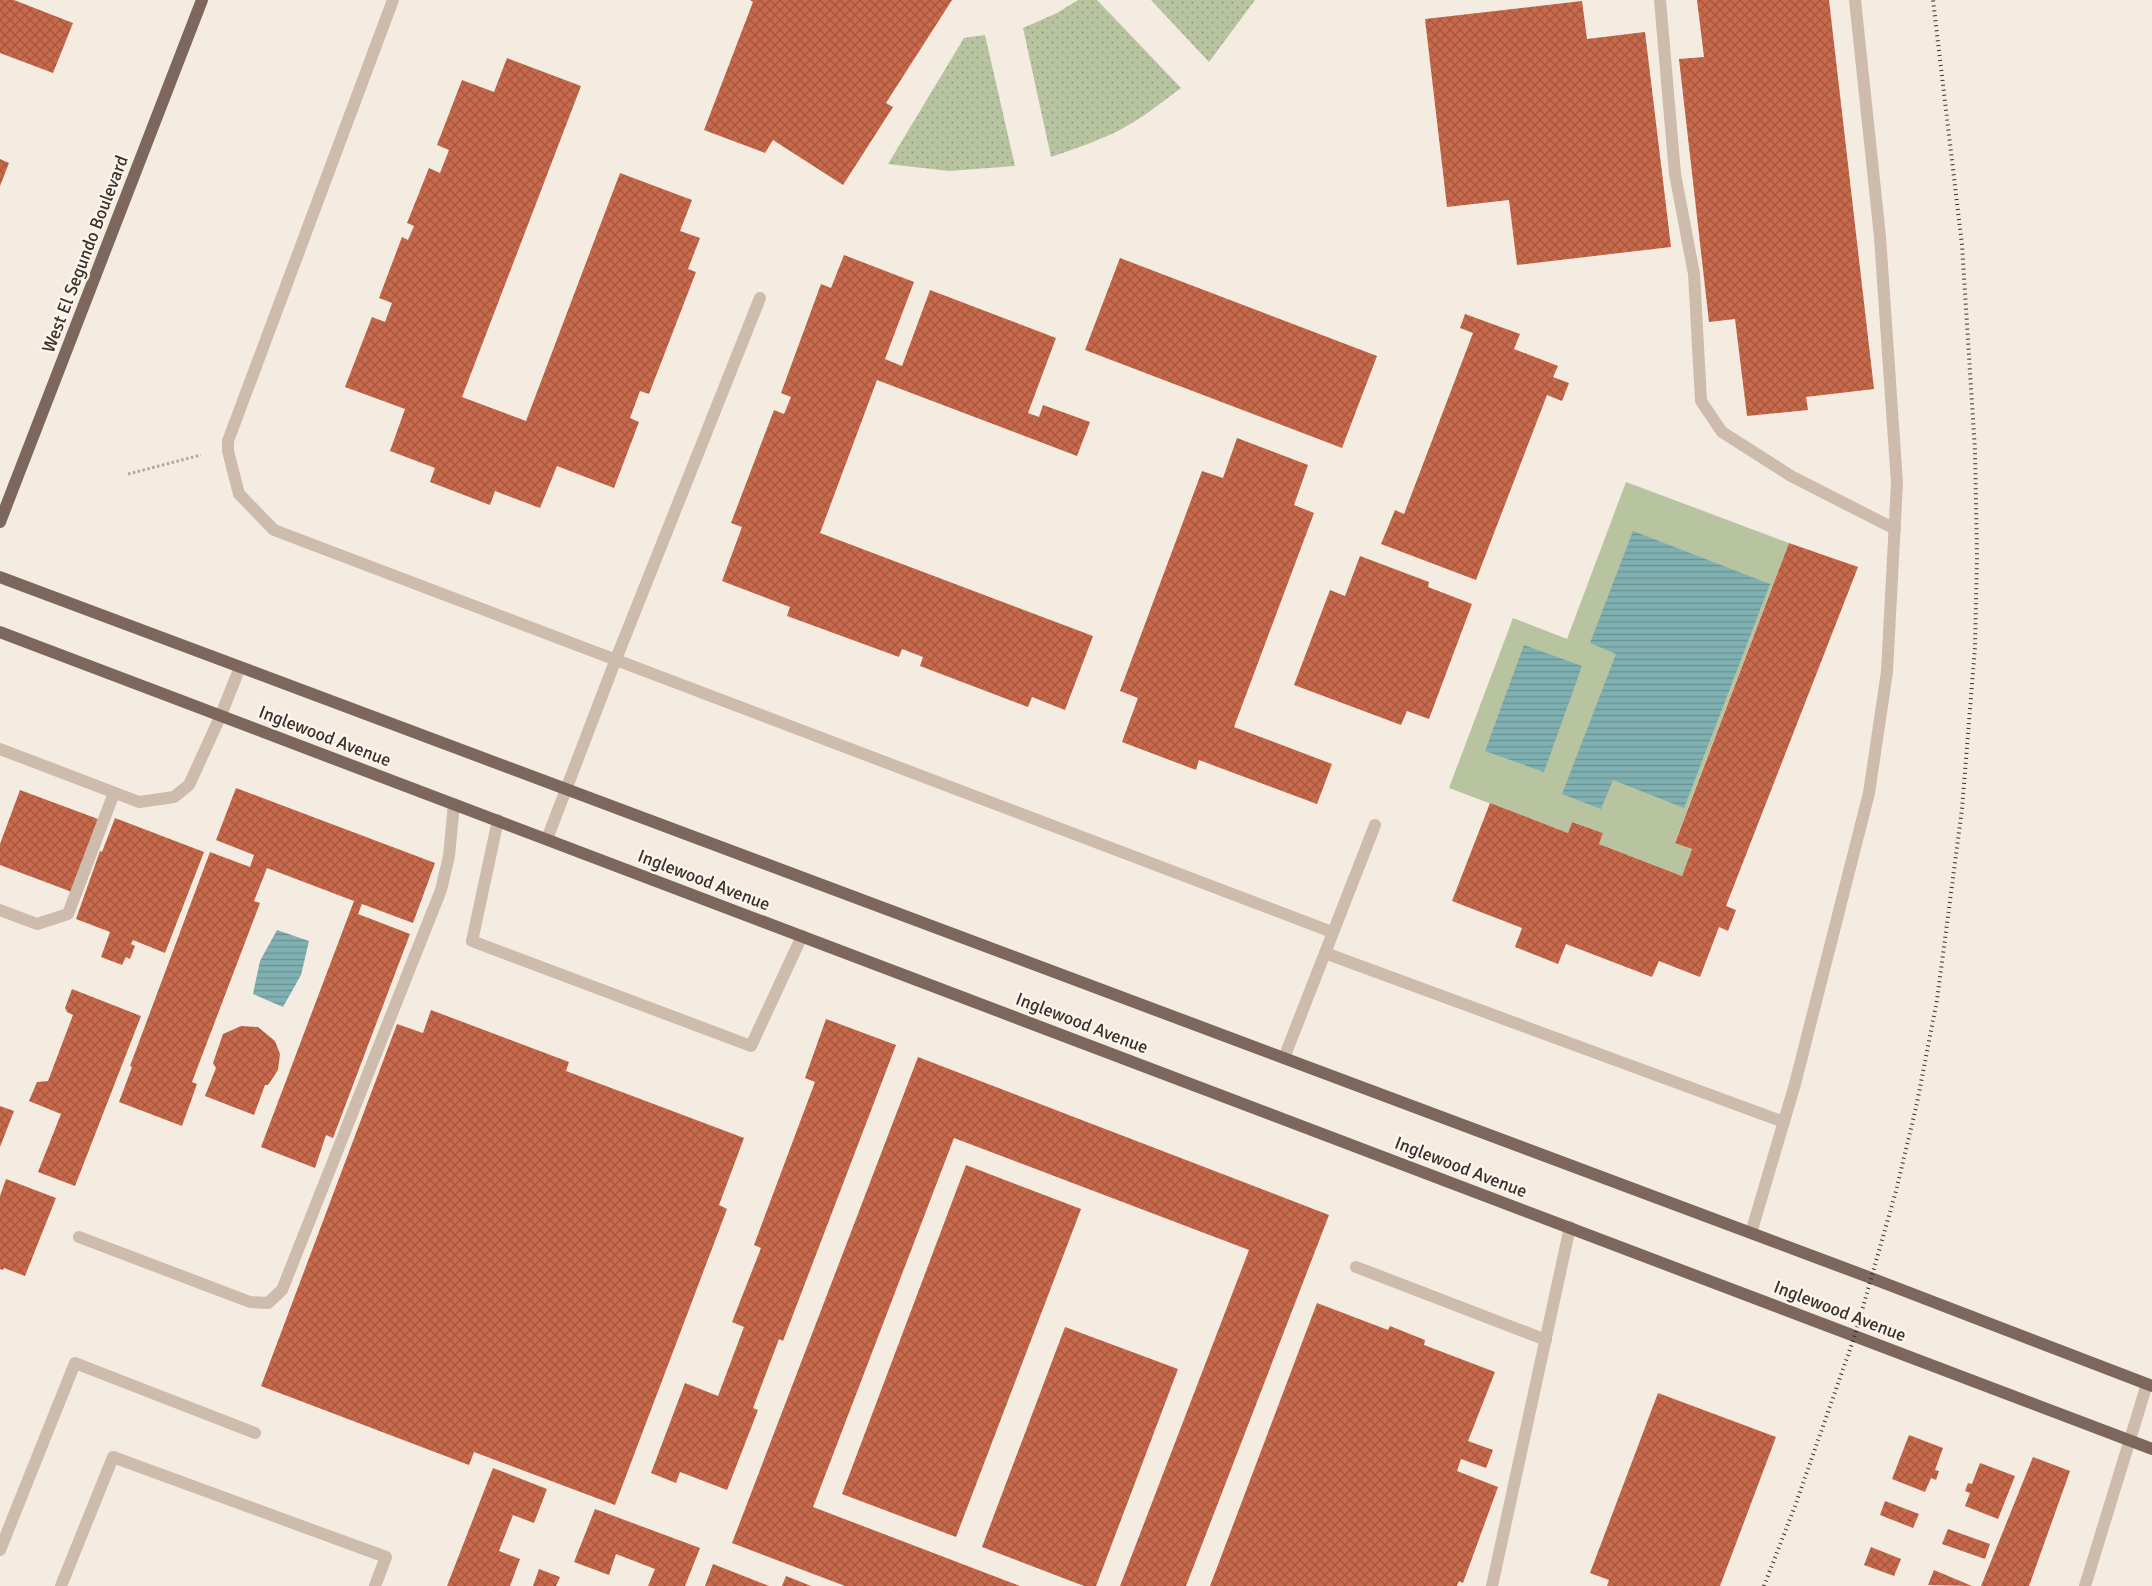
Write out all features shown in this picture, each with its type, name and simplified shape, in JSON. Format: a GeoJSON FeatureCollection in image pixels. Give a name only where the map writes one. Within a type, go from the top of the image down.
{"type":"FeatureCollection","features":[{"type":"Feature","properties":{"kind":"main road","name":"West El Segundo Boulevard"},"geometry":{"type":"LineString","coordinates":[[0,522],[202,0]]}},
{"type":"Feature","properties":{"kind":"main road","name":"Inglewood Avenue"},"geometry":{"type":"LineString","coordinates":[[0,577],[1751,1233],[2150,1385]]}},
{"type":"Feature","properties":{"kind":"main road","name":"Inglewood Avenue"},"geometry":{"type":"LineString","coordinates":[[0,632],[2152,1449]]}},
{"type":"Feature","properties":{"kind":"lane"},"geometry":{"type":"LineString","coordinates":[[393,0],[228,441],[228,451],[239,494],[274,530],[616,658],[1332,932]]}},
{"type":"Feature","properties":{"kind":"lane"},"geometry":{"type":"LineString","coordinates":[[1660,0],[1675,174],[1694,274],[1700,400],[1722,432],[1791,476],[1895,530]]}},
{"type":"Feature","properties":{"kind":"lane"},"geometry":{"type":"LineString","coordinates":[[1751,1233],[1784,1122],[1869,793],[1887,672],[1897,483],[1880,237],[1855,0]]}},
{"type":"Feature","properties":{"kind":"lane"},"geometry":{"type":"LineString","coordinates":[[546,839],[760,298]]}},
{"type":"Feature","properties":{"kind":"lane"},"geometry":{"type":"LineString","coordinates":[[0,749],[139,802],[174,797],[188,786],[221,716],[240,667]]}},
{"type":"Feature","properties":{"kind":"lane"},"geometry":{"type":"LineString","coordinates":[[0,910],[37,924],[68,914],[114,793]]}},
{"type":"Feature","properties":{"kind":"lane"},"geometry":{"type":"LineString","coordinates":[[79,1237],[250,1302],[268,1303],[282,1290],[441,890],[449,856],[454,804]]}},
{"type":"Feature","properties":{"kind":"lane"},"geometry":{"type":"LineString","coordinates":[[498,820],[472,941],[751,1046],[802,936]]}},
{"type":"Feature","properties":{"kind":"lane"},"geometry":{"type":"LineString","coordinates":[[1284,1058],[1375,825]]}},
{"type":"Feature","properties":{"kind":"lane"},"geometry":{"type":"LineString","coordinates":[[1325,953],[1784,1122]]}},
{"type":"Feature","properties":{"kind":"lane"},"geometry":{"type":"LineString","coordinates":[[1492,1586],[1570,1227]]}},
{"type":"Feature","properties":{"kind":"lane"},"geometry":{"type":"LineString","coordinates":[[1356,1267],[1546,1340]]}},
{"type":"Feature","properties":{"kind":"lane"},"geometry":{"type":"LineString","coordinates":[[0,1550],[75,1363],[255,1433]]}},
{"type":"Feature","properties":{"kind":"lane"},"geometry":{"type":"LineString","coordinates":[[2085,1586],[2130,1441],[2150,1385]]}},
{"type":"Feature","properties":{"kind":"lane"},"geometry":{"type":"LineString","coordinates":[[61,1586],[113,1458],[386,1557],[375,1586]]}},
{"type":"Feature","properties":{"kind":"path"},"geometry":{"type":"LineString","coordinates":[[128,474],[206,454]]}},
{"type":"Feature","properties":{"kind":"green space"},"geometry":{"type":"Polygon","coordinates":[[[1078,0],[1097,0],[1181,88],[1120,130],[1051,157],[1023,28],[1057,13],[1078,0]]]}},
{"type":"Feature","properties":{"kind":"green space"},"geometry":{"type":"Polygon","coordinates":[[[1151,0],[1255,0],[1209,62],[1151,0]]]}},
{"type":"Feature","properties":{"kind":"green space"},"geometry":{"type":"Polygon","coordinates":[[[985,35],[1015,166],[949,171],[888,164],[964,38],[985,35]]]}},
{"type":"Feature","properties":{"kind":"green space"},"geometry":{"type":"Polygon","coordinates":[[[1626,482],[1789,543],[1675,842],[1692,849],[1682,876],[1599,844],[1603,833],[1572,822],[1568,833],[1449,788],[1513,618],[1567,639],[1626,482]]]}},
{"type":"Feature","properties":{"kind":"water"},"geometry":{"type":"Polygon","coordinates":[[[1633,531],[1770,584],[1684,808],[1613,780],[1601,809],[1562,794],[1616,654],[1590,643],[1633,531]]]}},
{"type":"Feature","properties":{"kind":"water"},"geometry":{"type":"Polygon","coordinates":[[[1524,645],[1582,666],[1544,772],[1485,751],[1524,645]]]}},
{"type":"Feature","properties":{"kind":"water"},"geometry":{"type":"Polygon","coordinates":[[[277,930],[309,941],[301,975],[283,1007],[253,994],[260,961],[277,930]]]}},
{"type":"Feature","properties":{"kind":"building"},"geometry":{"type":"Polygon","coordinates":[[[0,0],[14,0],[73,23],[53,73],[0,53],[0,0]]]}},
{"type":"Feature","properties":{"kind":"building"},"geometry":{"type":"Polygon","coordinates":[[[750,0],[952,0],[886,103],[893,107],[843,185],[773,140],[765,153],[704,130],[753,2],[750,0]]]}},
{"type":"Feature","properties":{"kind":"building"},"geometry":{"type":"Polygon","coordinates":[[[1697,0],[1829,0],[1874,389],[1806,397],[1808,410],[1747,416],[1735,319],[1709,322],[1679,59],[1704,57],[1697,0]]]}},
{"type":"Feature","properties":{"kind":"building"},"geometry":{"type":"Polygon","coordinates":[[[1582,1],[1587,39],[1645,32],[1671,247],[1517,265],[1509,200],[1447,207],[1425,19],[1582,1]]]}},
{"type":"Feature","properties":{"kind":"building"},"geometry":{"type":"Polygon","coordinates":[[[507,58],[581,86],[462,397],[526,421],[620,173],[692,200],[680,231],[700,238],[688,269],[696,272],[649,394],[640,391],[630,418],[639,422],[614,488],[557,466],[540,508],[495,491],[490,505],[430,482],[435,468],[390,451],[405,409],[345,387],[372,317],[385,322],[392,303],[379,298],[402,237],[408,240],[414,226],[407,223],[429,168],[440,173],[449,150],[437,145],[462,80],[494,92],[507,58]]]}},
{"type":"Feature","properties":{"kind":"building"},"geometry":{"type":"Polygon","coordinates":[[[0,159],[9,163],[0,186],[0,159]]]}},
{"type":"Feature","properties":{"kind":"building"},"geometry":{"type":"Polygon","coordinates":[[[844,255],[914,282],[885,359],[902,366],[930,290],[1056,338],[1028,413],[1039,417],[1043,405],[1090,422],[1077,456],[877,380],[820,533],[1093,636],[1065,710],[1032,697],[1028,707],[920,666],[923,657],[902,649],[899,657],[787,616],[790,607],[722,581],[742,527],[731,523],[774,410],[784,414],[791,397],[781,393],[821,284],[831,288],[844,255]]]}},
{"type":"Feature","properties":{"kind":"building"},"geometry":{"type":"Polygon","coordinates":[[[1120,258],[1377,356],[1342,448],[1085,350],[1120,258]]]}},
{"type":"Feature","properties":{"kind":"building"},"geometry":{"type":"Polygon","coordinates":[[[1465,314],[1520,334],[1514,349],[1558,366],[1553,377],[1569,383],[1562,401],[1547,395],[1476,580],[1381,544],[1395,510],[1404,514],[1473,333],[1460,328],[1465,314]]]}},
{"type":"Feature","properties":{"kind":"building"},"geometry":{"type":"Polygon","coordinates":[[[1237,438],[1308,465],[1294,505],[1314,513],[1234,727],[1332,764],[1317,804],[1199,760],[1196,770],[1122,742],[1138,698],[1120,691],[1202,471],[1223,478],[1237,438]]]}},
{"type":"Feature","properties":{"kind":"building"},"geometry":{"type":"Polygon","coordinates":[[[1789,543],[1858,567],[1726,906],[1736,910],[1728,931],[1719,927],[1700,977],[1659,961],[1652,977],[1566,944],[1558,964],[1515,947],[1522,928],[1452,901],[1490,803],[1568,833],[1572,822],[1603,833],[1599,844],[1682,876],[1692,849],[1675,843],[1789,543]]]}},
{"type":"Feature","properties":{"kind":"building"},"geometry":{"type":"Polygon","coordinates":[[[1360,556],[1429,582],[1428,587],[1472,604],[1429,719],[1407,711],[1401,725],[1294,685],[1330,590],[1345,596],[1360,556]]]}},
{"type":"Feature","properties":{"kind":"building"},"geometry":{"type":"Polygon","coordinates":[[[236,788],[435,863],[413,923],[362,904],[358,914],[410,934],[333,1138],[326,1135],[315,1168],[261,1147],[354,901],[267,868],[254,901],[260,903],[192,1082],[197,1084],[182,1126],[119,1102],[132,1067],[130,1066],[210,852],[250,867],[254,855],[216,840],[236,788]]]}},
{"type":"Feature","properties":{"kind":"building"},"geometry":{"type":"Polygon","coordinates":[[[20,790],[98,819],[72,892],[0,865],[0,844],[20,790]]]}},
{"type":"Feature","properties":{"kind":"building"},"geometry":{"type":"Polygon","coordinates":[[[115,818],[204,852],[165,953],[133,940],[131,944],[135,946],[130,959],[126,957],[122,965],[101,957],[110,932],[76,919],[100,851],[102,852],[115,818]]]}},
{"type":"Feature","properties":{"kind":"building"},"geometry":{"type":"Polygon","coordinates":[[[72,989],[141,1016],[75,1186],[38,1172],[61,1114],[29,1101],[37,1082],[48,1081],[73,1015],[67,1012],[65,1008],[72,989]]]}},
{"type":"Feature","properties":{"kind":"building"},"geometry":{"type":"Polygon","coordinates":[[[431,1010],[569,1062],[566,1071],[744,1138],[719,1205],[727,1209],[615,1505],[474,1452],[469,1465],[261,1386],[397,1024],[423,1033],[431,1010]]]}},
{"type":"Feature","properties":{"kind":"building"},"geometry":{"type":"Polygon","coordinates":[[[826,1019],[896,1045],[783,1341],[779,1339],[753,1408],[758,1410],[727,1490],[680,1472],[676,1483],[651,1473],[685,1383],[718,1396],[744,1327],[732,1322],[761,1248],[754,1245],[815,1082],[805,1078],[826,1019]]]}},
{"type":"Feature","properties":{"kind":"building"},"geometry":{"type":"Polygon","coordinates":[[[241,1026],[258,1027],[275,1041],[280,1054],[278,1070],[268,1085],[265,1085],[254,1115],[205,1096],[216,1068],[213,1063],[223,1034],[241,1026]]]}},
{"type":"Feature","properties":{"kind":"building"},"geometry":{"type":"Polygon","coordinates":[[[918,1057],[1329,1215],[1186,1586],[1120,1586],[1249,1250],[954,1138],[813,1507],[1020,1586],[845,1586],[732,1543],[918,1057]]]}},
{"type":"Feature","properties":{"kind":"building"},"geometry":{"type":"Polygon","coordinates":[[[0,1106],[14,1111],[0,1147],[0,1106]]]}},
{"type":"Feature","properties":{"kind":"building"},"geometry":{"type":"Polygon","coordinates":[[[966,1165],[1081,1209],[956,1537],[842,1494],[966,1165]]]}},
{"type":"Feature","properties":{"kind":"building"},"geometry":{"type":"Polygon","coordinates":[[[6,1179],[56,1198],[25,1276],[4,1268],[3,1270],[0,1269],[0,1196],[6,1179]]]}},
{"type":"Feature","properties":{"kind":"building"},"geometry":{"type":"Polygon","coordinates":[[[1317,1303],[1388,1330],[1390,1326],[1425,1340],[1424,1345],[1495,1372],[1468,1441],[1493,1450],[1486,1468],[1461,1459],[1457,1471],[1498,1487],[1463,1583],[1459,1581],[1457,1586],[1210,1586],[1317,1303]]]}},
{"type":"Feature","properties":{"kind":"building"},"geometry":{"type":"Polygon","coordinates":[[[1065,1327],[1178,1369],[1096,1586],[1084,1586],[982,1547],[1065,1327]]]}},
{"type":"Feature","properties":{"kind":"building"},"geometry":{"type":"Polygon","coordinates":[[[1658,1393],[1776,1437],[1720,1586],[1607,1586],[1609,1580],[1590,1573],[1658,1393]]]}},
{"type":"Feature","properties":{"kind":"building"},"geometry":{"type":"Polygon","coordinates":[[[1909,1435],[1943,1448],[1935,1470],[1939,1471],[1936,1480],[1931,1478],[1925,1492],[1892,1479],[1909,1435]]]}},
{"type":"Feature","properties":{"kind":"building"},"geometry":{"type":"Polygon","coordinates":[[[2033,1457],[2070,1471],[2029,1586],[1981,1586],[2033,1457]]]}},
{"type":"Feature","properties":{"kind":"building"},"geometry":{"type":"Polygon","coordinates":[[[1980,1463],[2015,1476],[1998,1519],[1965,1506],[1970,1493],[1965,1491],[1968,1483],[1972,1484],[1980,1463]]]}},
{"type":"Feature","properties":{"kind":"building"},"geometry":{"type":"Polygon","coordinates":[[[493,1468],[547,1489],[534,1523],[513,1515],[499,1551],[520,1559],[510,1586],[447,1586],[493,1468]]]}},
{"type":"Feature","properties":{"kind":"building"},"geometry":{"type":"Polygon","coordinates":[[[1885,1501],[1919,1514],[1913,1528],[1880,1515],[1885,1501]]]}},
{"type":"Feature","properties":{"kind":"building"},"geometry":{"type":"Polygon","coordinates":[[[595,1509],[700,1548],[685,1586],[648,1586],[655,1569],[616,1554],[609,1575],[574,1562],[595,1509]]]}},
{"type":"Feature","properties":{"kind":"building"},"geometry":{"type":"Polygon","coordinates":[[[1948,1529],[1990,1544],[1985,1559],[1942,1544],[1948,1529]]]}},
{"type":"Feature","properties":{"kind":"building"},"geometry":{"type":"Polygon","coordinates":[[[1871,1547],[1901,1559],[1894,1576],[1864,1565],[1871,1547]]]}},
{"type":"Feature","properties":{"kind":"building"},"geometry":{"type":"Polygon","coordinates":[[[713,1564],[769,1586],[705,1586],[713,1564]]]}},
{"type":"Feature","properties":{"kind":"building"},"geometry":{"type":"Polygon","coordinates":[[[539,1569],[560,1577],[556,1586],[533,1586],[539,1569]]]}},
{"type":"Feature","properties":{"kind":"building"},"geometry":{"type":"Polygon","coordinates":[[[1934,1570],[1972,1586],[1928,1585],[1934,1570]]]}},
{"type":"Feature","properties":{"kind":"building"},"geometry":{"type":"Polygon","coordinates":[[[786,1576],[811,1586],[782,1586],[786,1576]]]}},
{"type":"Feature","properties":{"kind":"railway"},"geometry":{"type":"LineString","coordinates":[[1764,1586],[1795,1506],[1855,1335],[1896,1191],[1917,1103],[1937,1000],[1962,809],[1975,647],[1977,556],[1975,451],[1962,245],[1933,0]]}}]}
